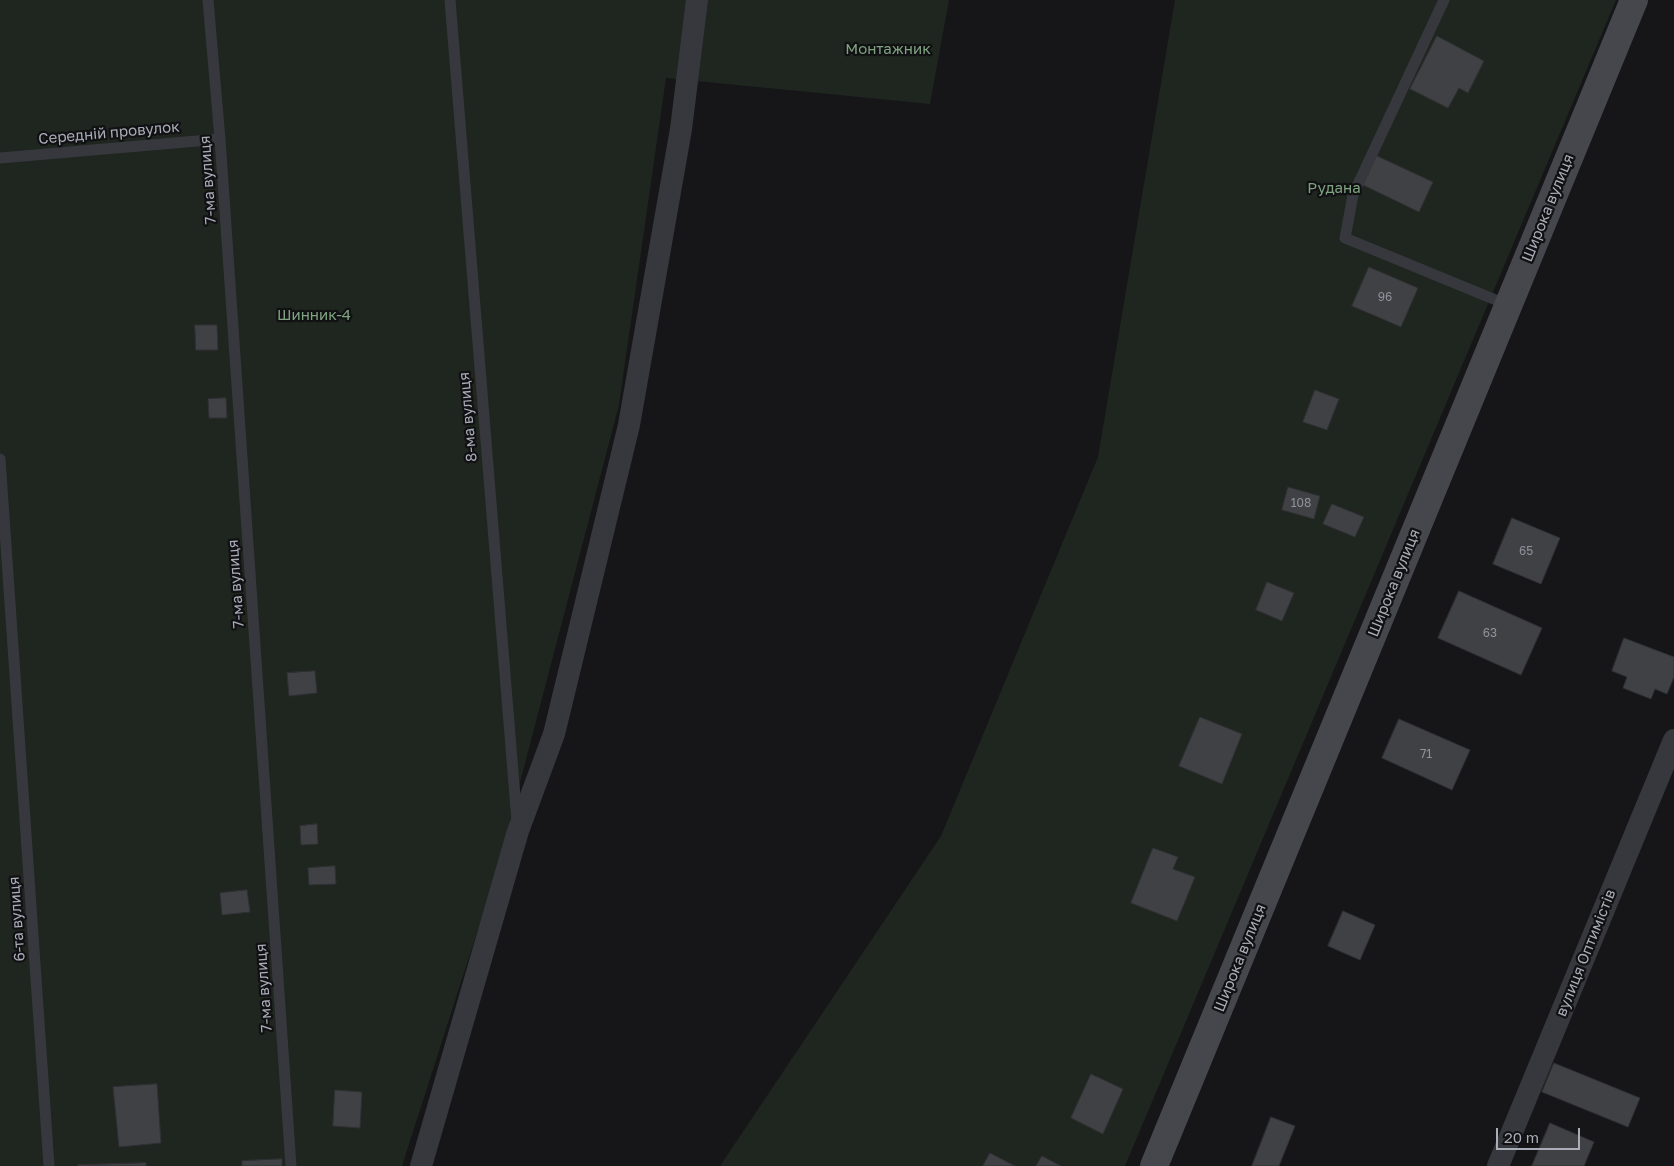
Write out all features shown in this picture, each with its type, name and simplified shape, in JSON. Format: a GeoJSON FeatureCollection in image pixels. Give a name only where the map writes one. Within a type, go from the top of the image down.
{"type":"FeatureCollection","features":[{"type":"Feature","properties":{"kind":"street"},"geometry":{"type":"LineString","coordinates":[[420,1166],[518,831],[554,734],[629,425],[681,129],[698,0]]}},
{"type":"Feature","properties":{"kind":"street","name":"Широка вулиця"},"geometry":{"type":"LineString","coordinates":[[1154,1166],[1634,0]]}},
{"type":"Feature","properties":{"kind":"street","name":"вулиця Оптимістів"},"geometry":{"type":"LineString","coordinates":[[1498,1166],[1674,740]]}},
{"type":"Feature","properties":{"kind":"lane","name":"7-ма вулиця"},"geometry":{"type":"LineString","coordinates":[[208,0],[220,139],[291,1166]]}},
{"type":"Feature","properties":{"kind":"lane","name":"8-ма вулиця"},"geometry":{"type":"LineString","coordinates":[[450,0],[518,831]]}},
{"type":"Feature","properties":{"kind":"lane"},"geometry":{"type":"LineString","coordinates":[[1444,0],[1353,195],[1345,238],[1508,306]]}},
{"type":"Feature","properties":{"kind":"lane","name":"Середній провулок"},"geometry":{"type":"LineString","coordinates":[[0,158],[220,139]]}},
{"type":"Feature","properties":{"kind":"lane","name":"6-та вулиця"},"geometry":{"type":"LineString","coordinates":[[0,460],[50,1166]]}},
{"type":"Feature","properties":{"kind":"green space","name":"Шинник-4"},"geometry":{"type":"Polygon","coordinates":[[[0,0],[949,0],[930,104],[666,78],[619,405],[497,870],[402,1166],[0,1166],[0,0]]]}},
{"type":"Feature","properties":{"kind":"green space","name":"Рудана"},"geometry":{"type":"Polygon","coordinates":[[[1175,0],[1616,0],[1125,1166],[720,1166],[941,836],[1098,457],[1175,0]]]}},
{"type":"Feature","properties":{"kind":"building"},"geometry":{"type":"Polygon","coordinates":[[[1437,36],[1484,61],[1468,93],[1459,88],[1448,108],[1410,89],[1437,36]]]}},
{"type":"Feature","properties":{"kind":"building"},"geometry":{"type":"Polygon","coordinates":[[[1375,155],[1433,182],[1419,212],[1361,184],[1375,155]]]}},
{"type":"Feature","properties":{"kind":"building"},"geometry":{"type":"Polygon","coordinates":[[[1369,267],[1418,288],[1401,327],[1352,306],[1369,267]]]}},
{"type":"Feature","properties":{"kind":"building"},"geometry":{"type":"Polygon","coordinates":[[[195,325],[217,325],[218,350],[196,350],[195,325]]]}},
{"type":"Feature","properties":{"kind":"building"},"geometry":{"type":"Polygon","coordinates":[[[1315,390],[1339,399],[1327,430],[1303,422],[1315,390]]]}},
{"type":"Feature","properties":{"kind":"building"},"geometry":{"type":"Polygon","coordinates":[[[226,398],[227,418],[209,418],[208,399],[226,398]]]}},
{"type":"Feature","properties":{"kind":"building"},"geometry":{"type":"Polygon","coordinates":[[[1288,487],[1320,496],[1314,519],[1282,510],[1288,487]]]}},
{"type":"Feature","properties":{"kind":"building"},"geometry":{"type":"Polygon","coordinates":[[[1332,504],[1364,517],[1355,537],[1323,524],[1332,504]]]}},
{"type":"Feature","properties":{"kind":"building"},"geometry":{"type":"Polygon","coordinates":[[[1512,518],[1560,538],[1541,584],[1493,564],[1512,518]]]}},
{"type":"Feature","properties":{"kind":"building"},"geometry":{"type":"Polygon","coordinates":[[[1267,582],[1294,593],[1282,621],[1256,610],[1267,582]]]}},
{"type":"Feature","properties":{"kind":"building"},"geometry":{"type":"Polygon","coordinates":[[[1459,591],[1542,628],[1521,675],[1438,638],[1459,591]]]}},
{"type":"Feature","properties":{"kind":"building"},"geometry":{"type":"Polygon","coordinates":[[[1624,638],[1674,657],[1674,677],[1667,694],[1655,689],[1651,699],[1623,688],[1627,677],[1612,671],[1624,638]]]}},
{"type":"Feature","properties":{"kind":"building"},"geometry":{"type":"Polygon","coordinates":[[[315,671],[317,693],[289,696],[287,673],[315,671]]]}},
{"type":"Feature","properties":{"kind":"building"},"geometry":{"type":"Polygon","coordinates":[[[1200,717],[1242,734],[1222,784],[1179,766],[1200,717]]]}},
{"type":"Feature","properties":{"kind":"building"},"geometry":{"type":"Polygon","coordinates":[[[1399,719],[1470,750],[1452,790],[1382,758],[1399,719]]]}},
{"type":"Feature","properties":{"kind":"building"},"geometry":{"type":"Polygon","coordinates":[[[317,824],[318,844],[301,845],[300,826],[317,824]]]}},
{"type":"Feature","properties":{"kind":"building"},"geometry":{"type":"Polygon","coordinates":[[[1153,848],[1178,857],[1173,869],[1195,877],[1177,921],[1131,903],[1153,848]]]}},
{"type":"Feature","properties":{"kind":"building"},"geometry":{"type":"Polygon","coordinates":[[[335,866],[336,884],[309,885],[308,868],[335,866]]]}},
{"type":"Feature","properties":{"kind":"building"},"geometry":{"type":"Polygon","coordinates":[[[247,890],[250,912],[222,915],[220,893],[247,890]]]}},
{"type":"Feature","properties":{"kind":"building"},"geometry":{"type":"Polygon","coordinates":[[[1343,911],[1375,925],[1360,960],[1328,946],[1343,911]]]}},
{"type":"Feature","properties":{"kind":"building"},"geometry":{"type":"Polygon","coordinates":[[[1554,1063],[1640,1098],[1628,1127],[1542,1092],[1554,1063]]]}},
{"type":"Feature","properties":{"kind":"building"},"geometry":{"type":"Polygon","coordinates":[[[1091,1074],[1123,1089],[1103,1134],[1071,1118],[1091,1074]]]}},
{"type":"Feature","properties":{"kind":"building"},"geometry":{"type":"Polygon","coordinates":[[[157,1084],[161,1143],[119,1147],[113,1087],[157,1084]]]}},
{"type":"Feature","properties":{"kind":"building"},"geometry":{"type":"Polygon","coordinates":[[[335,1090],[362,1092],[360,1128],[333,1126],[335,1090]]]}},
{"type":"Feature","properties":{"kind":"building"},"geometry":{"type":"Polygon","coordinates":[[[1271,1117],[1295,1126],[1279,1166],[1252,1166],[1271,1117]]]}},
{"type":"Feature","properties":{"kind":"building"},"geometry":{"type":"Polygon","coordinates":[[[1550,1123],[1594,1142],[1584,1166],[1532,1166],[1550,1123]]]}},
{"type":"Feature","properties":{"kind":"building"},"geometry":{"type":"Polygon","coordinates":[[[990,1153],[1015,1166],[983,1166],[990,1153]]]}},
{"type":"Feature","properties":{"kind":"building"},"geometry":{"type":"Polygon","coordinates":[[[1042,1156],[1061,1166],[1036,1166],[1042,1156]]]}},
{"type":"Feature","properties":{"kind":"building"},"geometry":{"type":"Polygon","coordinates":[[[282,1159],[282,1166],[242,1166],[242,1161],[282,1159]]]}},
{"type":"Feature","properties":{"kind":"building"},"geometry":{"type":"Polygon","coordinates":[[[146,1163],[146,1166],[78,1166],[78,1165],[146,1163]]]}},
{"type":"Feature","properties":{"kind":"park label","name":"Монтажник"},"geometry":{"type":"Point","coordinates":[888,49]}}]}
